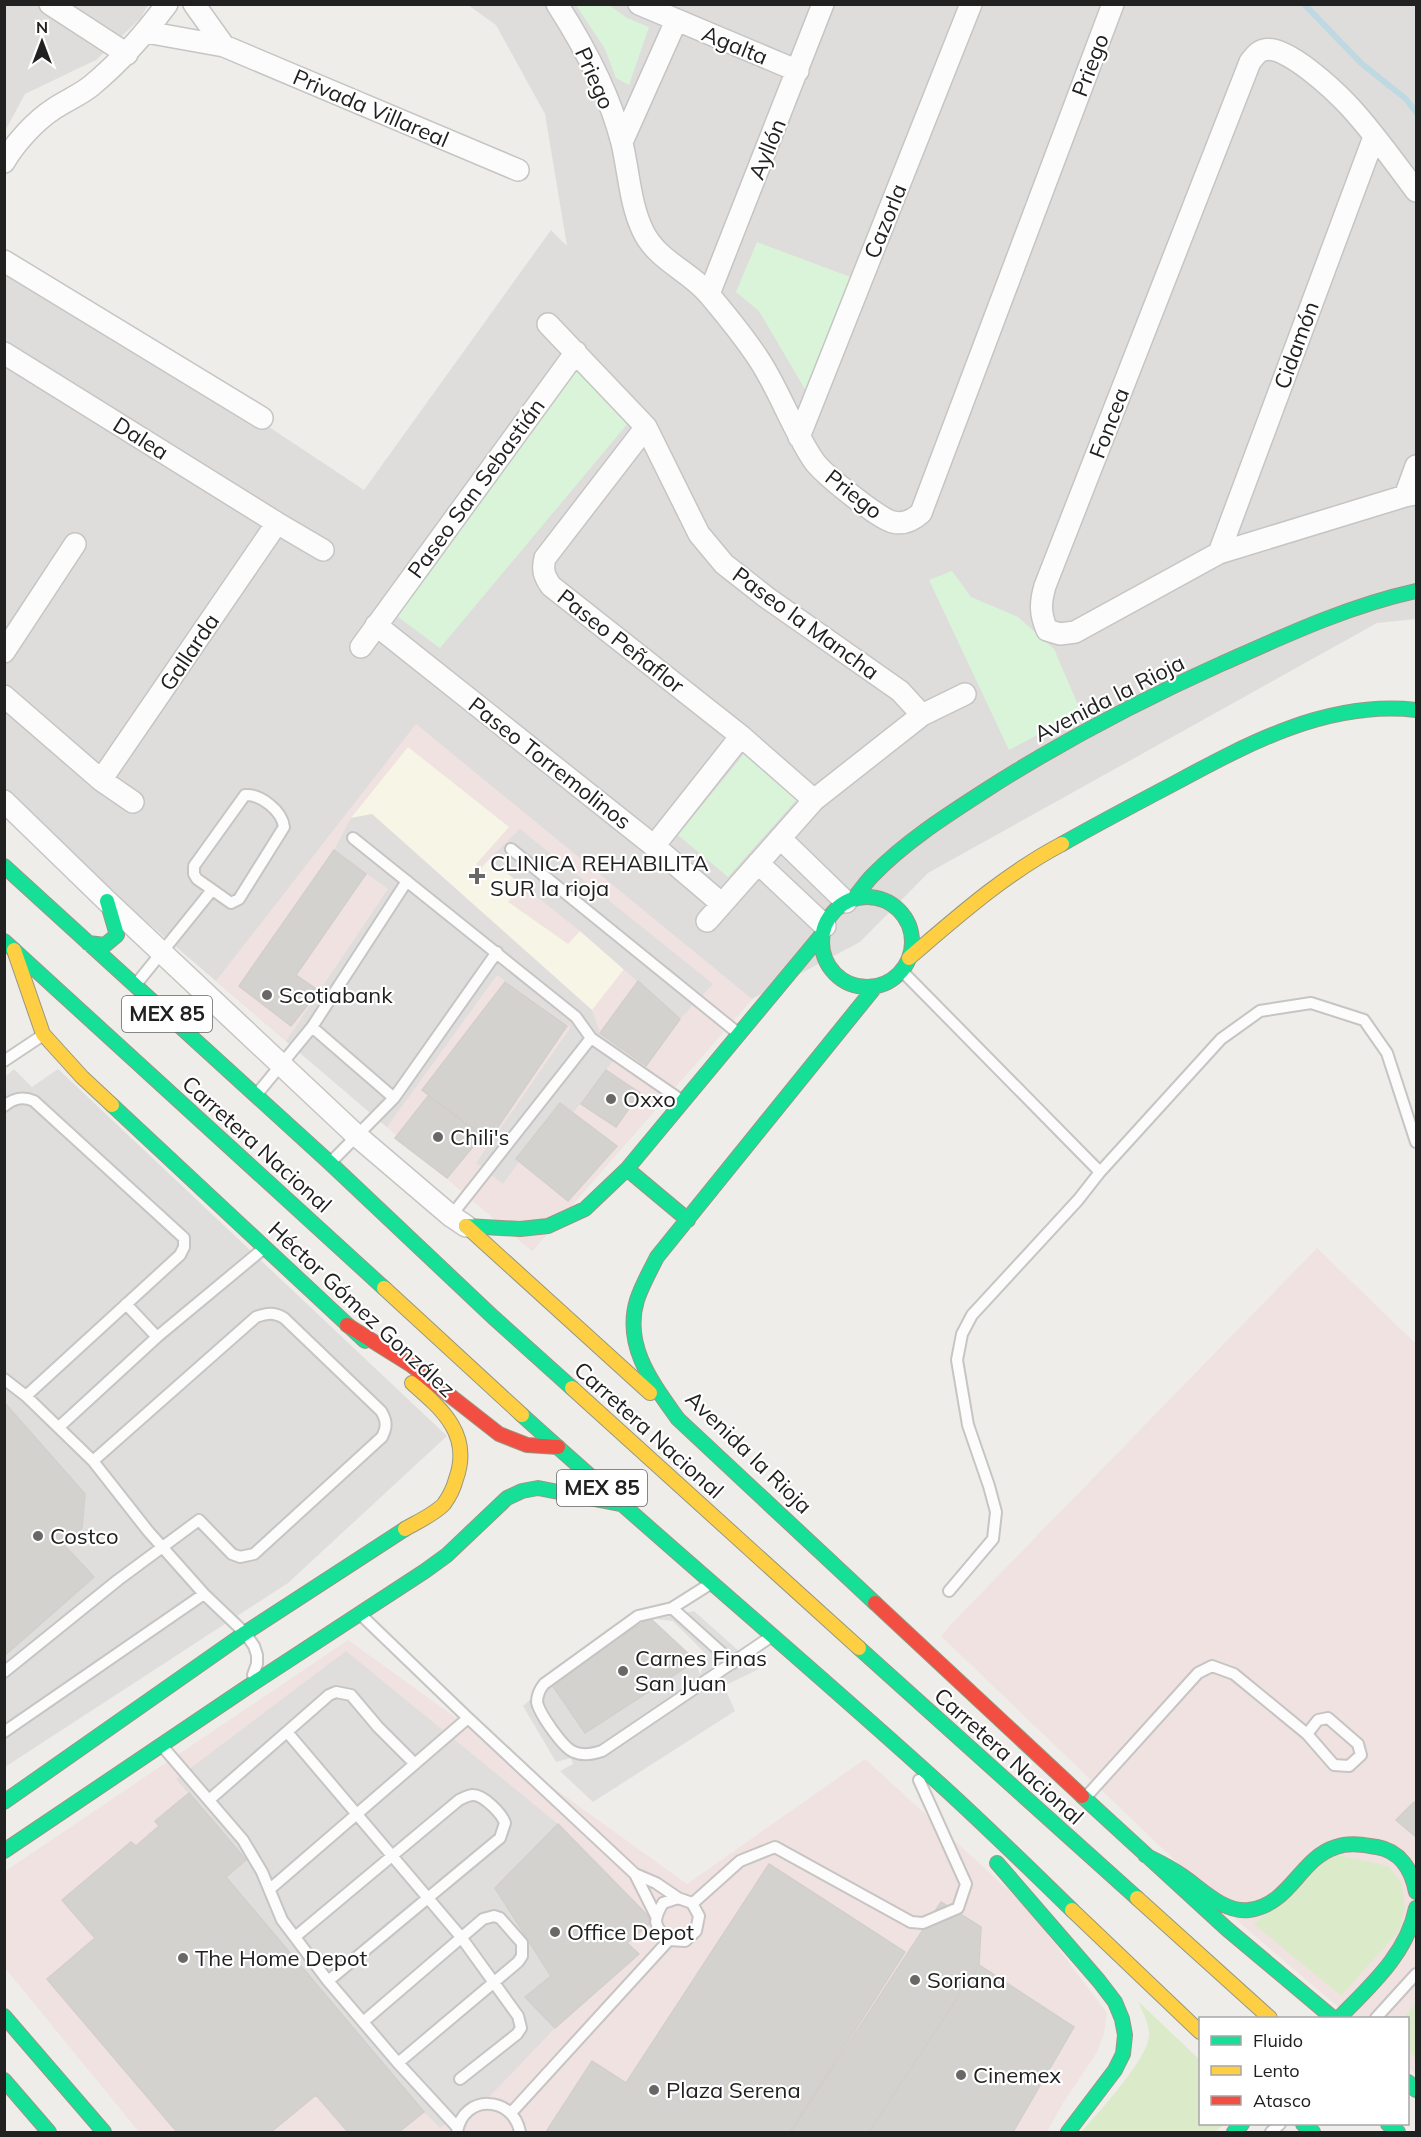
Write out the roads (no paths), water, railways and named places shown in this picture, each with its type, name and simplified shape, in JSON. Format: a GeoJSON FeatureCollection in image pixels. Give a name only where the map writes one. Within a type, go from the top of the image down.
{"type":"FeatureCollection","features":[{"type":"Feature","properties":{"kind":"main road","name":"Avenida la Rioja"},"geometry":{"type":"LineString","coordinates":[[850,900],[876,872],[929,828],[1020,767],[1107,720],[1208,670],[1292,633],[1350,611],[1416,591]]}},
{"type":"Feature","properties":{"kind":"main road"},"geometry":{"type":"LineString","coordinates":[[909,958],[982,896],[1044,853],[1224,757],[1299,724],[1344,712],[1390,707],[1416,710]]}},
{"type":"Feature","properties":{"kind":"main road","name":"Carretera Nacional"},"geometry":{"type":"LineString","coordinates":[[4,866],[330,1163],[493,1317],[1268,2017]]}},
{"type":"Feature","properties":{"kind":"main road"},"geometry":{"type":"LineString","coordinates":[[458,1221],[520,1229],[548,1226],[585,1209],[627,1169],[824,930],[830,916],[850,900],[867,897],[882,899],[894,906],[904,916],[911,929],[909,958],[902,971],[890,981],[876,986],[861,987],[847,982],[826,962],[822,948],[824,930]]}},
{"type":"Feature","properties":{"kind":"main road"},"geometry":{"type":"LineString","coordinates":[[88,943],[105,945],[117,935],[107,901]]}},
{"type":"Feature","properties":{"kind":"main road","name":"Carretera Nacional"},"geometry":{"type":"LineString","coordinates":[[9,946],[620,1504],[907,1754],[1199,2031]]}},
{"type":"Feature","properties":{"kind":"main road","name":"Héctor Gómez González"},"geometry":{"type":"LineString","coordinates":[[4,1802],[245,1633],[443,1505],[454,1488],[460,1472],[462,1455],[459,1438],[453,1424],[440,1408],[347,1325],[82,1077],[43,1034],[9,946]]}},
{"type":"Feature","properties":{"kind":"main road","name":"Avenida la Rioja"},"geometry":{"type":"LineString","coordinates":[[876,986],[657,1257],[637,1301],[634,1319],[635,1348],[644,1371],[678,1419],[1145,1855]]}},
{"type":"Feature","properties":{"kind":"main road"},"geometry":{"type":"LineString","coordinates":[[627,1169],[688,1220]]}},
{"type":"Feature","properties":{"kind":"main road"},"geometry":{"type":"LineString","coordinates":[[458,1221],[678,1419]]}},
{"type":"Feature","properties":{"kind":"main road"},"geometry":{"type":"LineString","coordinates":[[347,1325],[411,1365],[499,1434],[528,1446],[558,1447]]}},
{"type":"Feature","properties":{"kind":"main road"},"geometry":{"type":"LineString","coordinates":[[4,1851],[447,1555],[497,1507],[518,1491],[538,1488],[620,1504]]}},
{"type":"Feature","properties":{"kind":"main road"},"geometry":{"type":"LineString","coordinates":[[942,1786],[983,1846],[1115,2002],[1122,2019],[1125,2035],[1123,2054],[1115,2070],[1068,2133]]}},
{"type":"Feature","properties":{"kind":"main road"},"geometry":{"type":"LineString","coordinates":[[1145,1855],[1189,1880],[1220,1903],[1233,1909],[1249,1910],[1273,1901],[1326,1850],[1342,1843],[1363,1842],[1387,1849],[1402,1860],[1414,1878],[1416,1892]]}},
{"type":"Feature","properties":{"kind":"main road"},"geometry":{"type":"LineString","coordinates":[[1145,1855],[1227,1929],[1332,2017]]}},
{"type":"Feature","properties":{"kind":"main road"},"geometry":{"type":"LineString","coordinates":[[1341,2017],[1374,1982],[1402,1945],[1412,1928],[1416,1908]]}},
{"type":"Feature","properties":{"kind":"main road"},"geometry":{"type":"LineString","coordinates":[[4,2016],[104,2133]]}},
{"type":"Feature","properties":{"kind":"main road"},"geometry":{"type":"LineString","coordinates":[[4,2080],[49,2133]]}},
{"type":"Feature","properties":{"kind":"street"},"geometry":{"type":"LineString","coordinates":[[50,4],[127,54]]}},
{"type":"Feature","properties":{"kind":"street"},"geometry":{"type":"LineString","coordinates":[[4,162],[30,129],[53,109],[89,88],[127,54],[167,4]]}},
{"type":"Feature","properties":{"kind":"street"},"geometry":{"type":"LineString","coordinates":[[194,4],[224,46]]}},
{"type":"Feature","properties":{"kind":"street","name":"Priego"},"geometry":{"type":"LineString","coordinates":[[557,4],[598,77],[622,142],[635,213],[644,234],[659,252],[710,294],[758,359],[799,437],[816,464],[853,496],[891,522],[905,523],[921,513],[1113,4]]}},
{"type":"Feature","properties":{"kind":"street","name":"Agalta"},"geometry":{"type":"LineString","coordinates":[[639,4],[798,71]]}},
{"type":"Feature","properties":{"kind":"street","name":"Ayllón"},"geometry":{"type":"LineString","coordinates":[[710,294],[823,4]]}},
{"type":"Feature","properties":{"kind":"street","name":"Cazorla"},"geometry":{"type":"LineString","coordinates":[[799,437],[971,4]]}},
{"type":"Feature","properties":{"kind":"street"},"geometry":{"type":"LineString","coordinates":[[622,142],[676,21]]}},
{"type":"Feature","properties":{"kind":"street","name":"Privada Villareal"},"geometry":{"type":"LineString","coordinates":[[146,33],[224,46],[518,170]]}},
{"type":"Feature","properties":{"kind":"street","name":"Foncea"},"geometry":{"type":"LineString","coordinates":[[1411,495],[1219,553],[1075,632],[1060,634],[1047,630],[1042,617],[1041,602],[1045,586],[1250,62],[1257,54],[1265,49],[1281,52],[1296,59],[1350,107],[1416,191]]}},
{"type":"Feature","properties":{"kind":"street","name":"Cidamón"},"geometry":{"type":"LineString","coordinates":[[1219,553],[1374,137]]}},
{"type":"Feature","properties":{"kind":"street"},"geometry":{"type":"LineString","coordinates":[[4,261],[262,418]]}},
{"type":"Feature","properties":{"kind":"street","name":"Paseo la Mancha"},"geometry":{"type":"LineString","coordinates":[[548,324],[646,427],[699,534],[724,564],[766,597],[900,691],[922,715]]}},
{"type":"Feature","properties":{"kind":"street","name":"Paseo San Sebastián"},"geometry":{"type":"LineString","coordinates":[[361,647],[576,352]]}},
{"type":"Feature","properties":{"kind":"street","name":"Dalea"},"geometry":{"type":"LineString","coordinates":[[5,356],[323,550]]}},
{"type":"Feature","properties":{"kind":"street","name":"Paseo Peñaflor"},"geometry":{"type":"LineString","coordinates":[[646,427],[545,558],[543,567],[545,577],[552,586],[741,736],[814,800]]}},
{"type":"Feature","properties":{"kind":"street"},"geometry":{"type":"LineString","coordinates":[[1411,495],[1416,466]]}},
{"type":"Feature","properties":{"kind":"street","name":"Gallarda"},"geometry":{"type":"LineString","coordinates":[[101,780],[277,523]]}},
{"type":"Feature","properties":{"kind":"street"},"geometry":{"type":"LineString","coordinates":[[4,652],[75,544]]}},
{"type":"Feature","properties":{"kind":"street","name":"Paseo Torremolinos"},"geometry":{"type":"LineString","coordinates":[[376,625],[654,846],[722,904]]}},
{"type":"Feature","properties":{"kind":"street"},"geometry":{"type":"LineString","coordinates":[[707,921],[814,800],[922,715],[964,694]]}},
{"type":"Feature","properties":{"kind":"street"},"geometry":{"type":"LineString","coordinates":[[4,696],[101,780],[133,802]]}},
{"type":"Feature","properties":{"kind":"street"},"geometry":{"type":"LineString","coordinates":[[654,846],[741,736]]}},
{"type":"Feature","properties":{"kind":"street"},"geometry":{"type":"LineString","coordinates":[[4,801],[356,1135],[458,1221]]}},
{"type":"Feature","properties":{"kind":"street"},"geometry":{"type":"LineString","coordinates":[[780,838],[850,900]]}},
{"type":"Feature","properties":{"kind":"street"},"geometry":{"type":"LineString","coordinates":[[758,863],[824,930]]}},
{"type":"Feature","properties":{"kind":"lane"},"geometry":{"type":"LineString","coordinates":[[245,795],[254,795],[278,811],[283,818],[284,827],[239,899],[231,903],[212,890],[194,874],[194,866],[239,802],[245,795]]}},
{"type":"Feature","properties":{"kind":"lane"},"geometry":{"type":"LineString","coordinates":[[353,838],[576,1017],[591,1038],[684,1102]]}},
{"type":"Feature","properties":{"kind":"lane"},"geometry":{"type":"LineString","coordinates":[[511,849],[739,1034]]}},
{"type":"Feature","properties":{"kind":"lane"},"geometry":{"type":"LineString","coordinates":[[255,1097],[312,1027],[407,881]]}},
{"type":"Feature","properties":{"kind":"lane"},"geometry":{"type":"LineString","coordinates":[[136,985],[212,890]]}},
{"type":"Feature","properties":{"kind":"lane"},"geometry":{"type":"LineString","coordinates":[[330,1163],[394,1098],[497,952]]}},
{"type":"Feature","properties":{"kind":"lane"},"geometry":{"type":"LineString","coordinates":[[902,971],[1101,1172]]}},
{"type":"Feature","properties":{"kind":"lane"},"geometry":{"type":"LineString","coordinates":[[949,1591],[993,1539],[996,1512],[968,1425],[957,1360],[962,1334],[972,1315],[1221,1039],[1260,1011],[1311,1003],[1364,1020],[1387,1053],[1416,1142]]}},
{"type":"Feature","properties":{"kind":"lane"},"geometry":{"type":"LineString","coordinates":[[312,1027],[394,1098]]}},
{"type":"Feature","properties":{"kind":"lane"},"geometry":{"type":"LineString","coordinates":[[4,1061],[43,1034]]}},
{"type":"Feature","properties":{"kind":"lane"},"geometry":{"type":"LineString","coordinates":[[458,1221],[591,1038]]}},
{"type":"Feature","properties":{"kind":"lane"},"geometry":{"type":"LineString","coordinates":[[4,1106],[18,1098],[34,1101],[184,1238],[184,1247],[180,1255],[26,1396]]}},
{"type":"Feature","properties":{"kind":"lane"},"geometry":{"type":"LineString","coordinates":[[59,1427],[157,1337],[266,1247]]}},
{"type":"Feature","properties":{"kind":"lane"},"geometry":{"type":"LineString","coordinates":[[126,1304],[157,1337]]}},
{"type":"Feature","properties":{"kind":"lane"},"geometry":{"type":"LineString","coordinates":[[4,1672],[118,1580],[199,1520],[232,1554],[240,1557],[254,1554],[382,1437],[386,1429],[386,1419],[381,1411],[284,1318],[275,1313],[266,1313],[256,1317],[93,1461]]}},
{"type":"Feature","properties":{"kind":"lane"},"geometry":{"type":"LineString","coordinates":[[4,1379],[26,1396],[93,1461],[162,1548],[204,1594],[245,1633],[254,1646],[257,1664],[246,1688]]}},
{"type":"Feature","properties":{"kind":"lane"},"geometry":{"type":"LineString","coordinates":[[712,1582],[672,1608],[638,1616],[544,1684],[540,1689],[537,1704],[567,1748],[575,1753],[584,1754],[602,1751],[773,1635]]}},
{"type":"Feature","properties":{"kind":"lane"},"geometry":{"type":"LineString","coordinates":[[4,1732],[204,1594]]}},
{"type":"Feature","properties":{"kind":"lane"},"geometry":{"type":"LineString","coordinates":[[672,1608],[733,1663]]}},
{"type":"Feature","properties":{"kind":"lane"},"geometry":{"type":"LineString","coordinates":[[360,1614],[635,1874],[656,1883],[678,1898],[692,1904],[699,1916],[696,1931],[685,1941],[669,1940],[658,1930],[656,1916],[635,1874]]}},
{"type":"Feature","properties":{"kind":"lane"},"geometry":{"type":"LineString","coordinates":[[1085,1799],[1198,1673],[1212,1666],[1234,1674],[1307,1734],[1334,1765],[1349,1766],[1360,1755],[1358,1744],[1328,1718],[1318,1720],[1307,1734]]}},
{"type":"Feature","properties":{"kind":"lane"},"geometry":{"type":"LineString","coordinates":[[209,1800],[329,1695],[344,1692],[351,1695],[378,1727],[415,1764]]}},
{"type":"Feature","properties":{"kind":"lane"},"geometry":{"type":"LineString","coordinates":[[270,1889],[468,1718]]}},
{"type":"Feature","properties":{"kind":"lane"},"geometry":{"type":"LineString","coordinates":[[287,1732],[461,1937],[518,2016],[521,2028],[517,2034],[460,2079]]}},
{"type":"Feature","properties":{"kind":"lane"},"geometry":{"type":"LineString","coordinates":[[161,1745],[254,1856],[282,1920],[328,1981],[458,2130],[466,2112],[482,2104],[493,2104],[511,2113],[517,2121],[520,2133]]}},
{"type":"Feature","properties":{"kind":"lane"},"geometry":{"type":"LineString","coordinates":[[692,1904],[741,1861],[775,1847],[911,1922],[923,1923],[958,1908],[966,1884],[907,1754]]}},
{"type":"Feature","properties":{"kind":"lane"},"geometry":{"type":"LineString","coordinates":[[295,1937],[459,1800],[466,1796],[479,1796],[503,1818],[504,1831],[500,1838],[328,1981]]}},
{"type":"Feature","properties":{"kind":"lane"},"geometry":{"type":"LineString","coordinates":[[656,1916],[663,1902],[678,1898]]}},
{"type":"Feature","properties":{"kind":"lane"},"geometry":{"type":"LineString","coordinates":[[363,2022],[483,1919],[494,1916],[500,1918],[522,1943],[522,1956],[518,1962],[398,2063]]}},
{"type":"Feature","properties":{"kind":"lane"},"geometry":{"type":"LineString","coordinates":[[511,2113],[669,1940]]}},
{"type":"Feature","properties":{"kind":"lane"},"geometry":{"type":"LineString","coordinates":[[1378,2017],[1416,1974]]}},
{"type":"Feature","properties":{"kind":"waterway"},"geometry":{"type":"LineString","coordinates":[[1304,4],[1362,64],[1406,99],[1416,112]]}},
{"type":"Feature","properties":{"kind":"place","name":"CLINICA REHABILITA SUR la rioja"},"geometry":{"type":"Point","coordinates":[477,876]}},
{"type":"Feature","properties":{"kind":"place","name":"Scotiabank"},"geometry":{"type":"Point","coordinates":[267,995]}},
{"type":"Feature","properties":{"kind":"place","name":"Oxxo"},"geometry":{"type":"Point","coordinates":[611,1099]}},
{"type":"Feature","properties":{"kind":"place","name":"Chili's"},"geometry":{"type":"Point","coordinates":[438,1137]}},
{"type":"Feature","properties":{"kind":"place","name":"Costco"},"geometry":{"type":"Point","coordinates":[38,1536]}},
{"type":"Feature","properties":{"kind":"place","name":"Carnes Finas San Juan"},"geometry":{"type":"Point","coordinates":[623,1671]}},
{"type":"Feature","properties":{"kind":"place","name":"Office Depot"},"geometry":{"type":"Point","coordinates":[555,1932]}},
{"type":"Feature","properties":{"kind":"place","name":"The Home Depot"},"geometry":{"type":"Point","coordinates":[183,1958]}},
{"type":"Feature","properties":{"kind":"place","name":"Soriana"},"geometry":{"type":"Point","coordinates":[915,1980]}},
{"type":"Feature","properties":{"kind":"place","name":"Cinemex"},"geometry":{"type":"Point","coordinates":[961,2075]}},
{"type":"Feature","properties":{"kind":"place","name":"Plaza Serena"},"geometry":{"type":"Point","coordinates":[654,2090]}}]}
